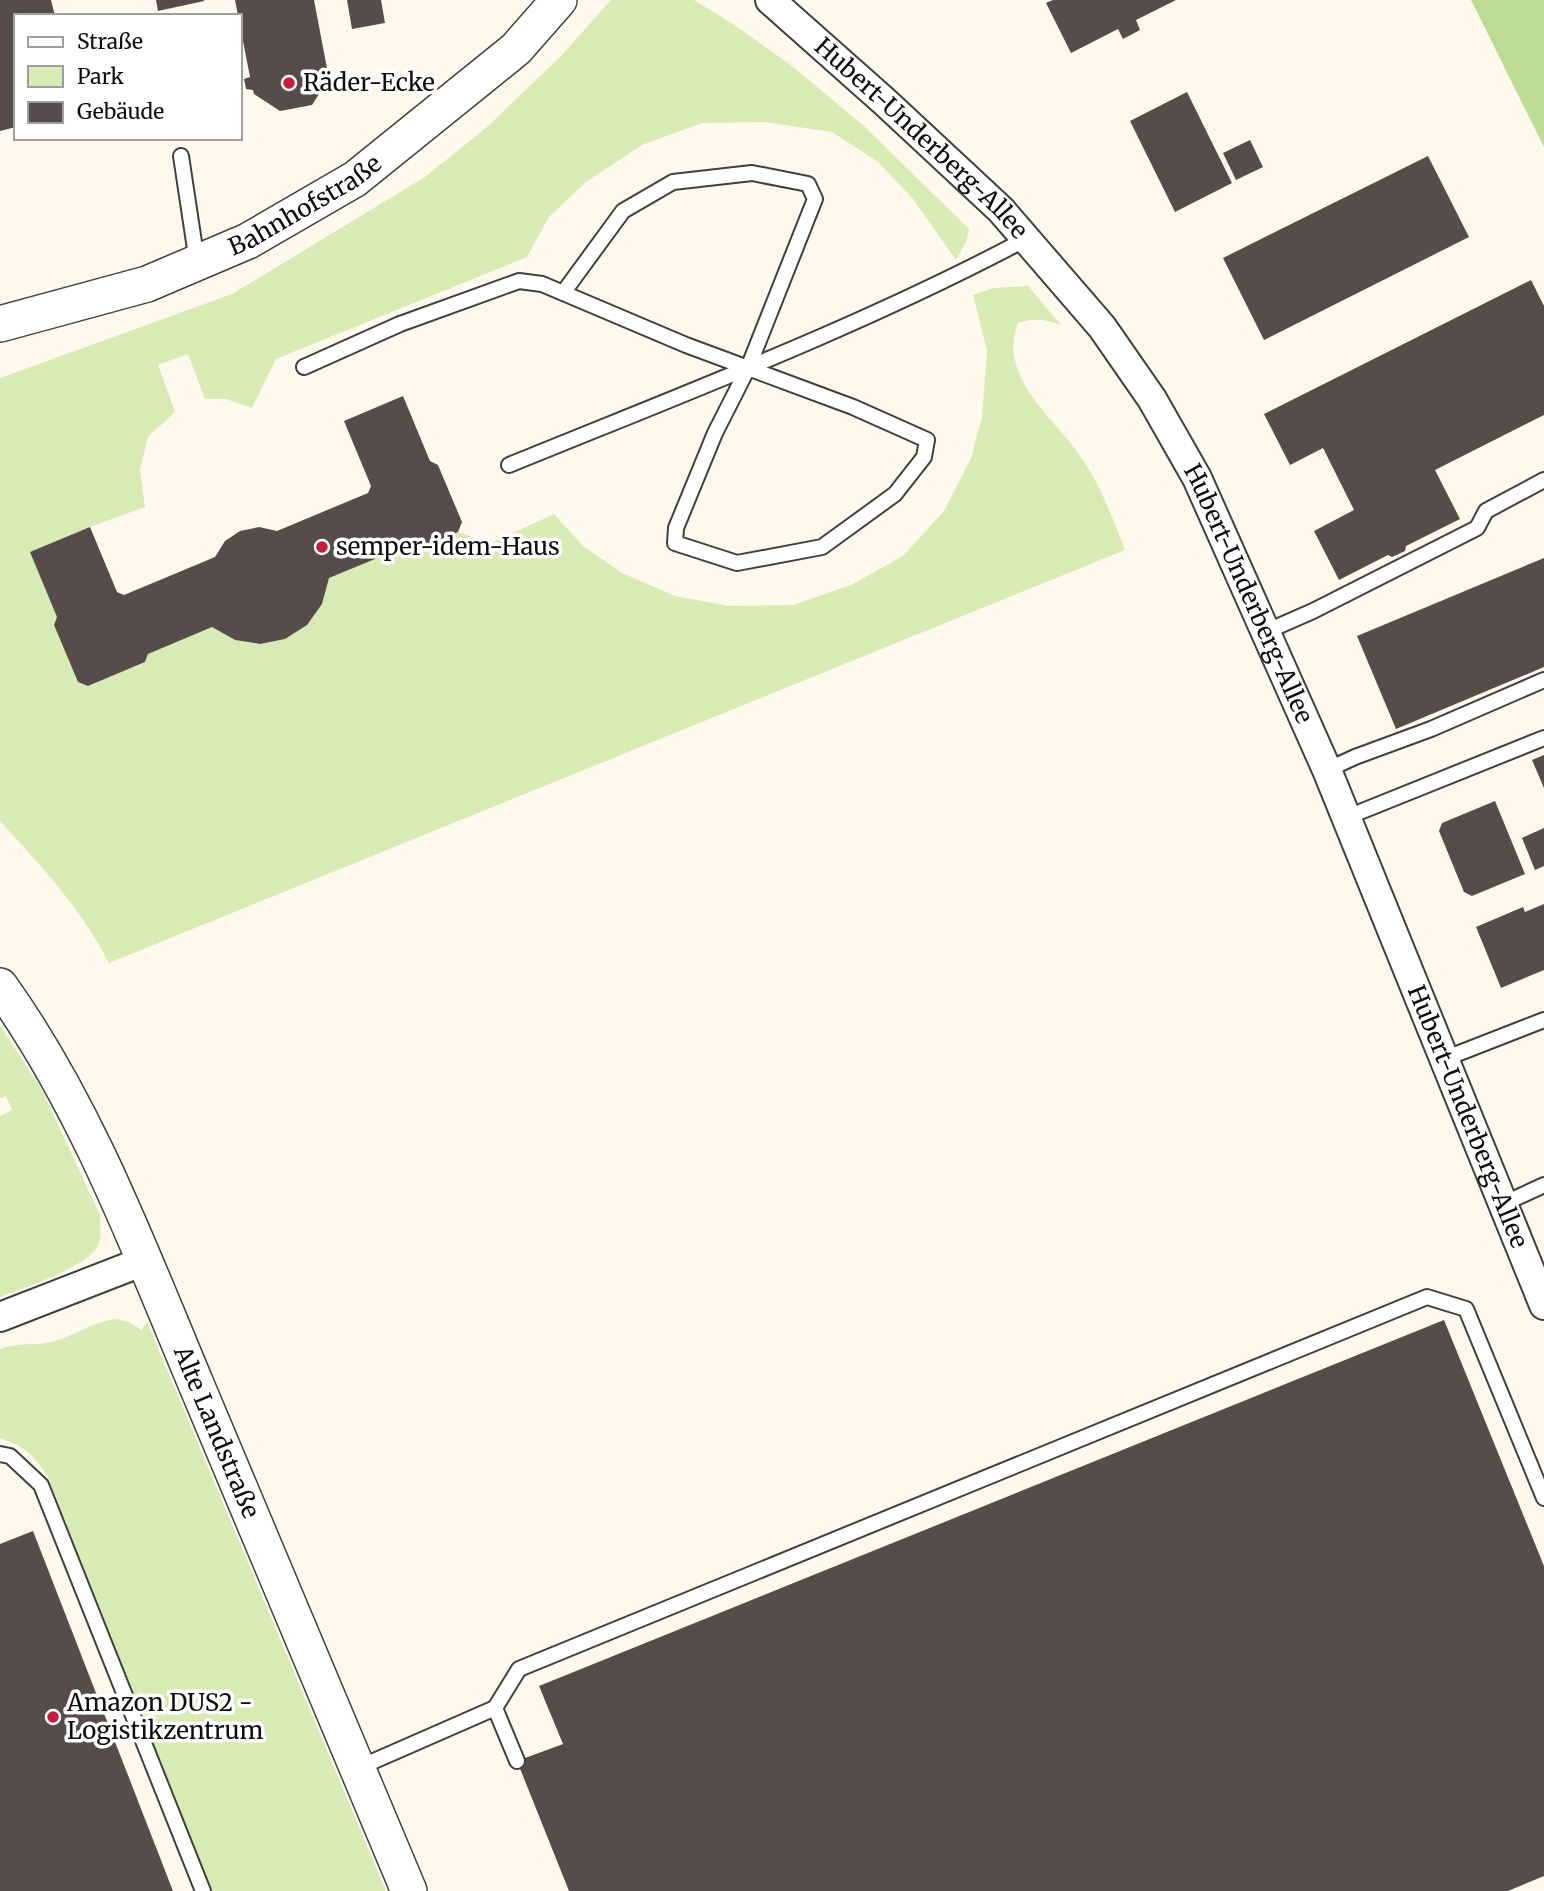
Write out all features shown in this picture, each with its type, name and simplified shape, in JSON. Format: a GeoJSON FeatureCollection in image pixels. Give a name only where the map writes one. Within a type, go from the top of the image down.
{"type":"FeatureCollection","features":[{"type":"Feature","properties":{"kind":"street","name":"Bahnhofstraße"},"geometry":{"type":"LineString","coordinates":[[0,324],[147,284],[198,264],[247,241],[355,179],[516,49],[559,0]]}},
{"type":"Feature","properties":{"kind":"street","name":"Hubert-Underberg-Allee"},"geometry":{"type":"LineString","coordinates":[[770,0],[982,192],[1102,327],[1152,399],[1197,478],[1327,771],[1503,1204],[1538,1276],[1544,1305]]}},
{"type":"Feature","properties":{"kind":"street","name":"Alte Landstraße"},"geometry":{"type":"LineString","coordinates":[[0,986],[40,1046],[71,1101],[144,1261],[409,1891]]}},
{"type":"Feature","properties":{"kind":"street"},"geometry":{"type":"LineString","coordinates":[[0,1317],[144,1261]]}},
{"type":"Feature","properties":{"kind":"lane"},"geometry":{"type":"LineString","coordinates":[[181,156],[198,264]]}},
{"type":"Feature","properties":{"kind":"lane"},"geometry":{"type":"LineString","coordinates":[[304,367],[400,324],[519,281],[542,284],[563,293],[685,345],[748,368],[853,407],[926,440],[924,457],[895,494],[822,547],[737,563],[675,544],[676,528],[715,433],[748,368],[815,199],[808,184],[752,173],[673,182],[623,211],[563,293]]}},
{"type":"Feature","properties":{"kind":"lane"},"geometry":{"type":"LineString","coordinates":[[509,465],[748,368],[950,280],[1026,239]]}},
{"type":"Feature","properties":{"kind":"lane"},"geometry":{"type":"LineString","coordinates":[[1265,632],[1313,611],[1477,528],[1486,511],[1544,480]]}},
{"type":"Feature","properties":{"kind":"lane"},"geometry":{"type":"LineString","coordinates":[[1327,771],[1544,680]]}},
{"type":"Feature","properties":{"kind":"lane"},"geometry":{"type":"LineString","coordinates":[[1345,818],[1544,738]]}},
{"type":"Feature","properties":{"kind":"lane"},"geometry":{"type":"LineString","coordinates":[[1444,1059],[1544,1020]]}},
{"type":"Feature","properties":{"kind":"lane"},"geometry":{"type":"LineString","coordinates":[[1503,1204],[1544,1185]]}},
{"type":"Feature","properties":{"kind":"lane"},"geometry":{"type":"LineString","coordinates":[[357,1768],[495,1708],[519,1669],[1427,1297],[1466,1309],[1544,1497]]}},
{"type":"Feature","properties":{"kind":"lane"},"geometry":{"type":"LineString","coordinates":[[0,1454],[10,1456],[41,1485],[203,1891]]}},
{"type":"Feature","properties":{"kind":"lane"},"geometry":{"type":"LineString","coordinates":[[495,1708],[517,1761]]}},
{"type":"Feature","properties":{"kind":"green space"},"geometry":{"type":"Polygon","coordinates":[[[611,0],[694,0],[792,66],[864,126],[969,229],[967,240],[956,260],[913,199],[878,162],[832,132],[764,122],[702,123],[642,145],[586,182],[549,217],[527,257],[276,359],[252,408],[226,399],[205,399],[188,354],[158,365],[175,412],[148,437],[140,469],[145,507],[90,527],[54,625],[78,682],[88,686],[145,662],[148,654],[212,627],[235,640],[260,644],[285,639],[322,604],[329,578],[392,552],[401,556],[458,532],[491,543],[554,514],[583,546],[622,573],[675,596],[729,606],[793,605],[851,585],[903,556],[944,511],[971,458],[982,417],[987,350],[973,295],[993,288],[1028,286],[1061,325],[1039,320],[1018,323],[1013,342],[1015,360],[1030,394],[1078,453],[1092,476],[1125,550],[109,963],[73,906],[0,821],[0,378],[232,294],[425,177],[487,127],[561,56],[611,0]]]}},
{"type":"Feature","properties":{"kind":"green space"},"geometry":{"type":"Polygon","coordinates":[[[1471,0],[1544,0],[1544,147],[1471,0]]]}},
{"type":"Feature","properties":{"kind":"green space"},"geometry":{"type":"Polygon","coordinates":[[[0,1025],[43,1092],[100,1215],[101,1233],[93,1252],[83,1260],[55,1276],[0,1297],[0,1116],[12,1110],[6,1096],[0,1098],[0,1025]]]}},
{"type":"Feature","properties":{"kind":"green space"},"geometry":{"type":"Polygon","coordinates":[[[117,1319],[142,1330],[147,1322],[386,1891],[211,1891],[47,1475],[27,1452],[0,1439],[0,1349],[55,1341],[101,1322],[117,1319]]]}},
{"type":"Feature","properties":{"kind":"building"},"geometry":{"type":"Polygon","coordinates":[[[0,0],[51,0],[54,14],[14,14],[14,128],[0,131],[0,0]]]}},
{"type":"Feature","properties":{"kind":"building"},"geometry":{"type":"Polygon","coordinates":[[[156,0],[204,0],[204,1],[158,11],[156,0]]]}},
{"type":"Feature","properties":{"kind":"building"},"geometry":{"type":"Polygon","coordinates":[[[235,0],[314,0],[329,79],[312,105],[280,111],[254,94],[253,90],[246,89],[244,79],[250,77],[242,36],[242,14],[238,14],[235,0]]]}},
{"type":"Feature","properties":{"kind":"building"},"geometry":{"type":"Polygon","coordinates":[[[347,0],[381,0],[385,23],[352,29],[347,0]]]}},
{"type":"Feature","properties":{"kind":"building"},"geometry":{"type":"Polygon","coordinates":[[[1053,0],[1176,0],[1136,20],[1140,30],[1123,39],[1118,29],[1071,53],[1046,3],[1053,0]]]}},
{"type":"Feature","properties":{"kind":"building"},"geometry":{"type":"Polygon","coordinates":[[[1187,92],[1232,183],[1175,212],[1130,121],[1187,92]]]}},
{"type":"Feature","properties":{"kind":"building"},"geometry":{"type":"Polygon","coordinates":[[[1250,140],[1263,167],[1236,180],[1223,153],[1250,140]]]}},
{"type":"Feature","properties":{"kind":"building"},"geometry":{"type":"Polygon","coordinates":[[[1428,156],[1469,237],[1264,340],[1223,258],[1428,156]]]}},
{"type":"Feature","properties":{"kind":"building"},"geometry":{"type":"Polygon","coordinates":[[[1531,280],[1544,306],[1544,415],[1435,470],[1460,519],[1406,546],[1405,551],[1392,557],[1388,555],[1339,580],[1314,531],[1354,510],[1323,448],[1290,465],[1264,414],[1531,280]]]}},
{"type":"Feature","properties":{"kind":"building","name":"semper-idem-Haus"},"geometry":{"type":"Polygon","coordinates":[[[403,396],[430,461],[438,465],[462,522],[458,532],[401,556],[392,552],[329,578],[322,604],[307,625],[285,639],[260,644],[235,640],[212,627],[148,654],[145,662],[88,686],[78,682],[54,625],[57,617],[30,552],[90,527],[117,592],[124,595],[215,557],[225,541],[240,531],[259,527],[277,531],[368,493],[371,486],[344,421],[403,396]]]}},
{"type":"Feature","properties":{"kind":"building"},"geometry":{"type":"Polygon","coordinates":[[[1544,558],[1544,667],[1396,729],[1357,636],[1544,558]]]}},
{"type":"Feature","properties":{"kind":"building"},"geometry":{"type":"Polygon","coordinates":[[[1544,755],[1544,788],[1532,760],[1544,755]]]}},
{"type":"Feature","properties":{"kind":"building"},"geometry":{"type":"Polygon","coordinates":[[[1495,801],[1525,874],[1472,896],[1464,892],[1439,831],[1442,823],[1495,801]]]}},
{"type":"Feature","properties":{"kind":"building"},"geometry":{"type":"Polygon","coordinates":[[[1544,828],[1544,866],[1535,870],[1522,838],[1544,828]]]}},
{"type":"Feature","properties":{"kind":"building"},"geometry":{"type":"Polygon","coordinates":[[[1544,904],[1544,970],[1501,988],[1476,927],[1523,907],[1525,912],[1544,904]]]}},
{"type":"Feature","properties":{"kind":"building"},"geometry":{"type":"Polygon","coordinates":[[[1444,1320],[1544,1566],[1544,1876],[1508,1891],[569,1891],[517,1761],[563,1744],[539,1686],[1444,1320]]]}},
{"type":"Feature","properties":{"kind":"building","name":"Amazon DUS2 - Logistikzentrum"},"geometry":{"type":"Polygon","coordinates":[[[33,1531],[173,1891],[0,1891],[0,1544],[33,1531]]]}},
{"type":"Feature","properties":{"kind":"place","name":"Räder-Ecke"},"geometry":{"type":"Point","coordinates":[289,83]}},
{"type":"Feature","properties":{"kind":"place","name":"semper-idem-Haus"},"geometry":{"type":"Point","coordinates":[322,547]}},
{"type":"Feature","properties":{"kind":"place","name":"Amazon DUS2 - Logistikzentrum"},"geometry":{"type":"Point","coordinates":[53,1717]}}]}
